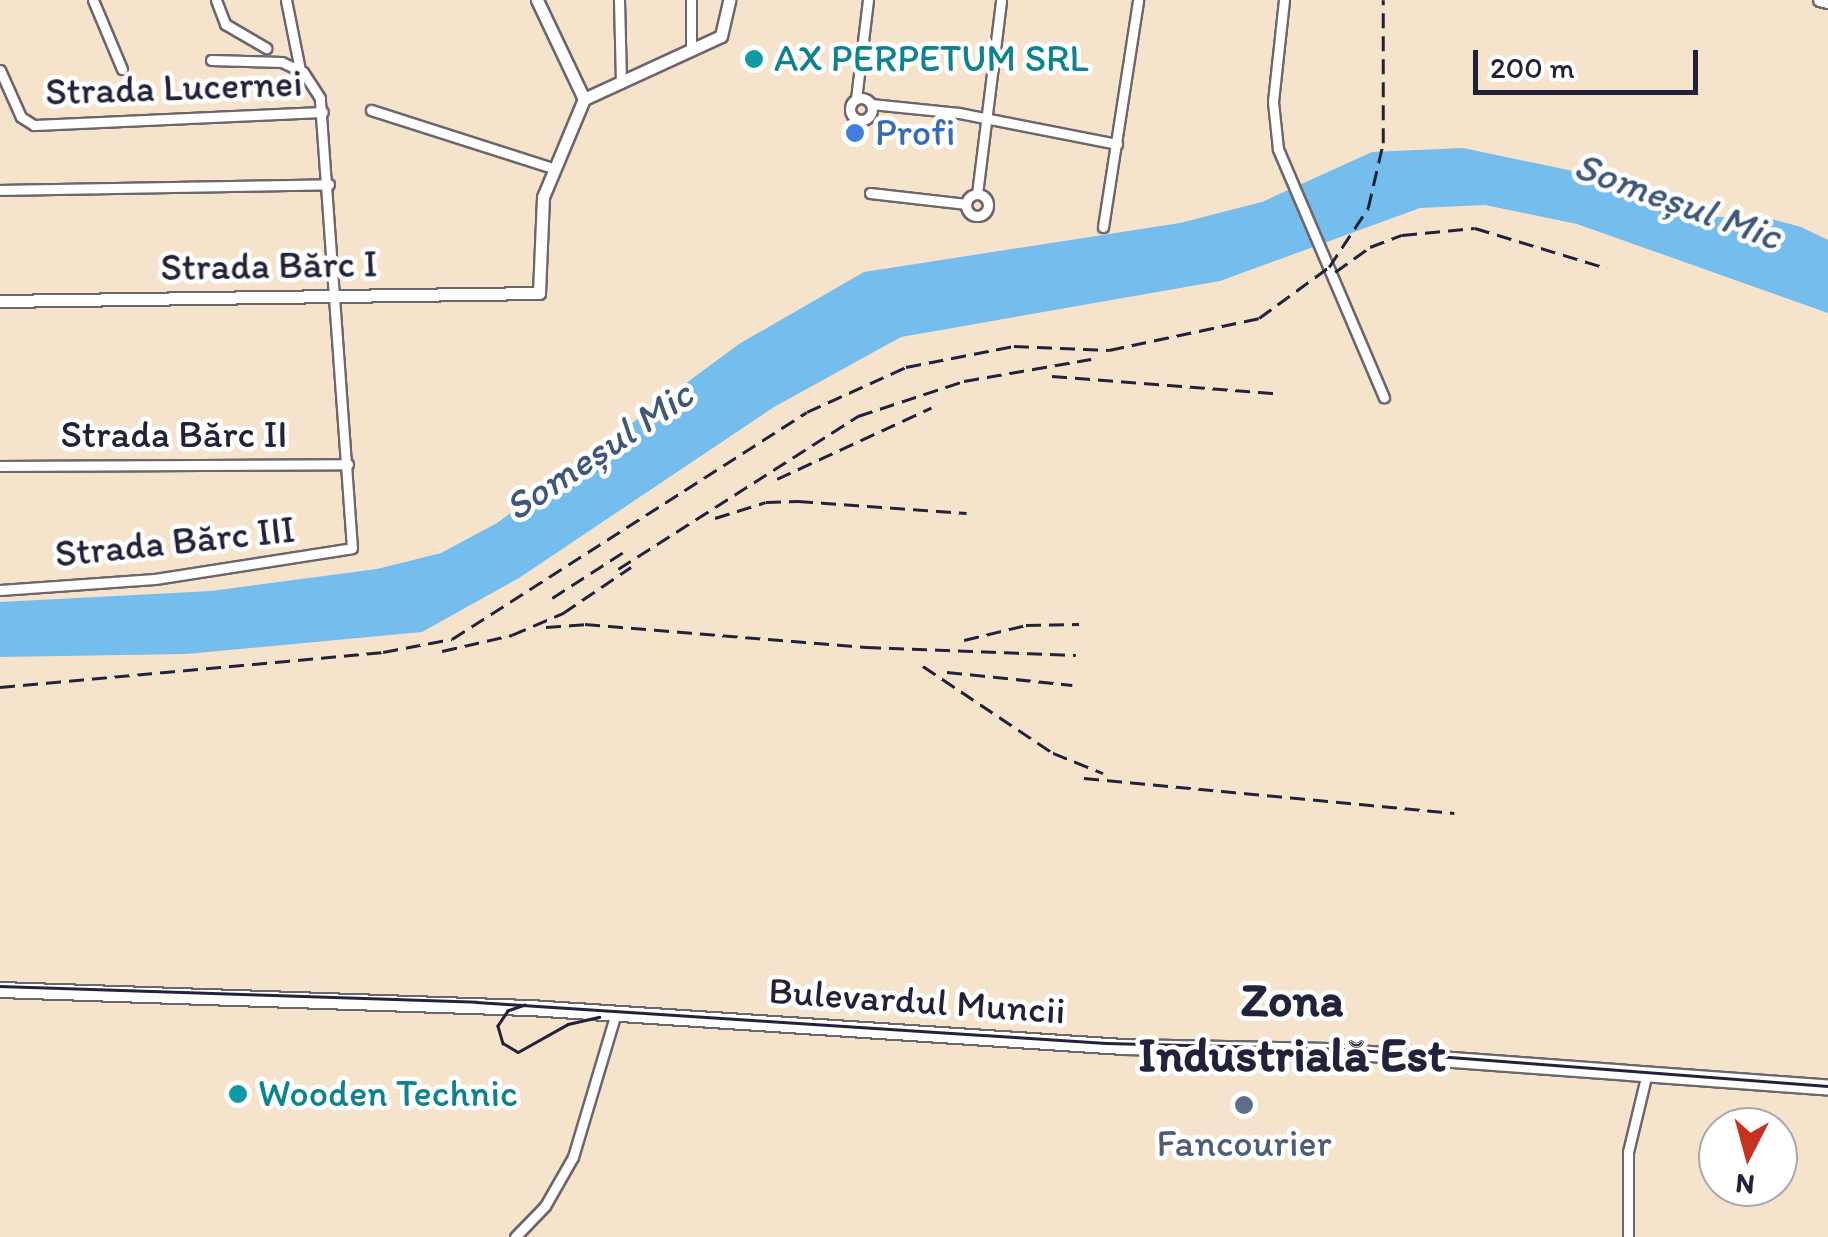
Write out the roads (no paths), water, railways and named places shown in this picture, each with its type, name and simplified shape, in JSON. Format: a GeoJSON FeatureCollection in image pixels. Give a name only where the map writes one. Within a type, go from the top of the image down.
{"type":"FeatureCollection","features":[{"type":"Feature","properties":{"kind":"main road"},"geometry":{"type":"LineString","coordinates":[[1820,0],[1828,2]]}},
{"type":"Feature","properties":{"kind":"main road","name":"Bulevardul Muncii"},"geometry":{"type":"LineString","coordinates":[[0,990],[616,1014],[1648,1073],[1828,1088]]}},
{"type":"Feature","properties":{"kind":"street"},"geometry":{"type":"LineString","coordinates":[[94,0],[122,68]]}},
{"type":"Feature","properties":{"kind":"street"},"geometry":{"type":"LineString","coordinates":[[216,0],[225,24],[266,48]]}},
{"type":"Feature","properties":{"kind":"street"},"geometry":{"type":"LineString","coordinates":[[286,0],[300,70]]}},
{"type":"Feature","properties":{"kind":"street"},"geometry":{"type":"LineString","coordinates":[[537,0],[584,99]]}},
{"type":"Feature","properties":{"kind":"street"},"geometry":{"type":"LineString","coordinates":[[619,0],[621,86]]}},
{"type":"Feature","properties":{"kind":"street"},"geometry":{"type":"LineString","coordinates":[[691,0],[691,50]]}},
{"type":"Feature","properties":{"kind":"street"},"geometry":{"type":"LineString","coordinates":[[371,110],[553,168],[584,99],[621,86],[724,34],[729,0]]}},
{"type":"Feature","properties":{"kind":"street"},"geometry":{"type":"LineString","coordinates":[[868,0],[856,99],[850,110],[858,120],[869,116],[871,104]]}},
{"type":"Feature","properties":{"kind":"street"},"geometry":{"type":"LineString","coordinates":[[870,194],[966,204],[977,194],[1001,0]]}},
{"type":"Feature","properties":{"kind":"street"},"geometry":{"type":"LineString","coordinates":[[1103,227],[1138,0]]}},
{"type":"Feature","properties":{"kind":"street"},"geometry":{"type":"LineString","coordinates":[[1284,0],[1274,102],[1278,149],[1384,398]]}},
{"type":"Feature","properties":{"kind":"street"},"geometry":{"type":"LineString","coordinates":[[211,60],[270,60],[300,70],[316,88],[323,112],[348,464]]}},
{"type":"Feature","properties":{"kind":"street","name":"Strada Lucernei"},"geometry":{"type":"LineString","coordinates":[[0,70],[20,117],[34,126],[323,112]]}},
{"type":"Feature","properties":{"kind":"street"},"geometry":{"type":"LineString","coordinates":[[856,99],[986,117],[1118,144]]}},
{"type":"Feature","properties":{"kind":"street","name":"Strada Bărc I"},"geometry":{"type":"LineString","coordinates":[[0,301],[539,293],[542,208],[553,168]]}},
{"type":"Feature","properties":{"kind":"street"},"geometry":{"type":"LineString","coordinates":[[0,190],[328,184]]}},
{"type":"Feature","properties":{"kind":"street"},"geometry":{"type":"LineString","coordinates":[[966,204],[972,214],[984,213],[987,203],[977,194]]}},
{"type":"Feature","properties":{"kind":"street","name":"Strada Bărc II"},"geometry":{"type":"LineString","coordinates":[[0,466],[348,464]]}},
{"type":"Feature","properties":{"kind":"street","name":"Strada Bărc III"},"geometry":{"type":"LineString","coordinates":[[0,590],[155,579],[344,553],[352,545],[348,464]]}},
{"type":"Feature","properties":{"kind":"street"},"geometry":{"type":"LineString","coordinates":[[515,1237],[545,1206],[573,1157],[616,1014]]}},
{"type":"Feature","properties":{"kind":"street"},"geometry":{"type":"LineString","coordinates":[[1628,1237],[1628,1152],[1648,1073]]}},
{"type":"Feature","properties":{"kind":"water","name":"Someșul Mic"},"geometry":{"type":"Polygon","coordinates":[[[1463,148],[1597,176],[1699,217],[1764,217],[1801,227],[1828,240],[1828,313],[1577,224],[1485,205],[1420,208],[1220,281],[901,337],[774,407],[519,578],[422,632],[186,654],[0,657],[0,602],[211,591],[377,569],[441,553],[497,523],[739,344],[864,272],[1180,223],[1262,202],[1372,152],[1463,148]]]}},
{"type":"Feature","properties":{"kind":"tram line"},"geometry":{"type":"LineString","coordinates":[[0,986],[476,1002],[1106,1043],[1347,1049],[1828,1086]]}},
{"type":"Feature","properties":{"kind":"tram line"},"geometry":{"type":"LineString","coordinates":[[525,1005],[508,1011],[498,1026],[503,1043],[518,1052],[568,1024],[599,1017]]}},
{"type":"Feature","properties":{"kind":"railway"},"geometry":{"type":"LineString","coordinates":[[0,687],[383,652],[452,639],[807,412],[906,367],[1014,346],[1109,350],[1259,318],[1329,267],[1368,208],[1383,143],[1383,0]]}},
{"type":"Feature","properties":{"kind":"railway"},"geometry":{"type":"LineString","coordinates":[[1335,272],[1370,247],[1402,235],[1475,228],[1607,268]]}},
{"type":"Feature","properties":{"kind":"railway"},"geometry":{"type":"LineString","coordinates":[[618,569],[858,416],[964,381],[1091,359]]}},
{"type":"Feature","properties":{"kind":"railway"},"geometry":{"type":"LineString","coordinates":[[1052,376],[1275,393]]}},
{"type":"Feature","properties":{"kind":"railway"},"geometry":{"type":"LineString","coordinates":[[777,479],[931,408]]}},
{"type":"Feature","properties":{"kind":"railway"},"geometry":{"type":"LineString","coordinates":[[715,518],[766,502],[798,501],[967,513]]}},
{"type":"Feature","properties":{"kind":"railway"},"geometry":{"type":"LineString","coordinates":[[552,598],[628,549]]}},
{"type":"Feature","properties":{"kind":"railway"},"geometry":{"type":"LineString","coordinates":[[442,651],[512,635],[563,613],[631,567]]}},
{"type":"Feature","properties":{"kind":"railway"},"geometry":{"type":"LineString","coordinates":[[546,627],[585,624],[866,647],[1076,655]]}},
{"type":"Feature","properties":{"kind":"railway"},"geometry":{"type":"LineString","coordinates":[[964,640],[1026,625],[1079,624]]}},
{"type":"Feature","properties":{"kind":"railway"},"geometry":{"type":"LineString","coordinates":[[923,666],[1053,753],[1103,773]]}},
{"type":"Feature","properties":{"kind":"railway"},"geometry":{"type":"LineString","coordinates":[[947,672],[1072,685]]}},
{"type":"Feature","properties":{"kind":"railway"},"geometry":{"type":"LineString","coordinates":[[1084,778],[1454,813]]}},
{"type":"Feature","properties":{"kind":"place","name":"AX PERPETUM SRL"},"geometry":{"type":"Point","coordinates":[754,59]}},
{"type":"Feature","properties":{"kind":"place","name":"Profi"},"geometry":{"type":"Point","coordinates":[855,133]}},
{"type":"Feature","properties":{"kind":"place","name":"Wooden Technic"},"geometry":{"type":"Point","coordinates":[238,1094]}},
{"type":"Feature","properties":{"kind":"place","name":"Fancourier"},"geometry":{"type":"Point","coordinates":[1244,1105]}},
{"type":"Feature","properties":{"kind":"district","name":"Zona Industrială Est"},"geometry":{"type":"Point","coordinates":[1292,1026]}}]}
